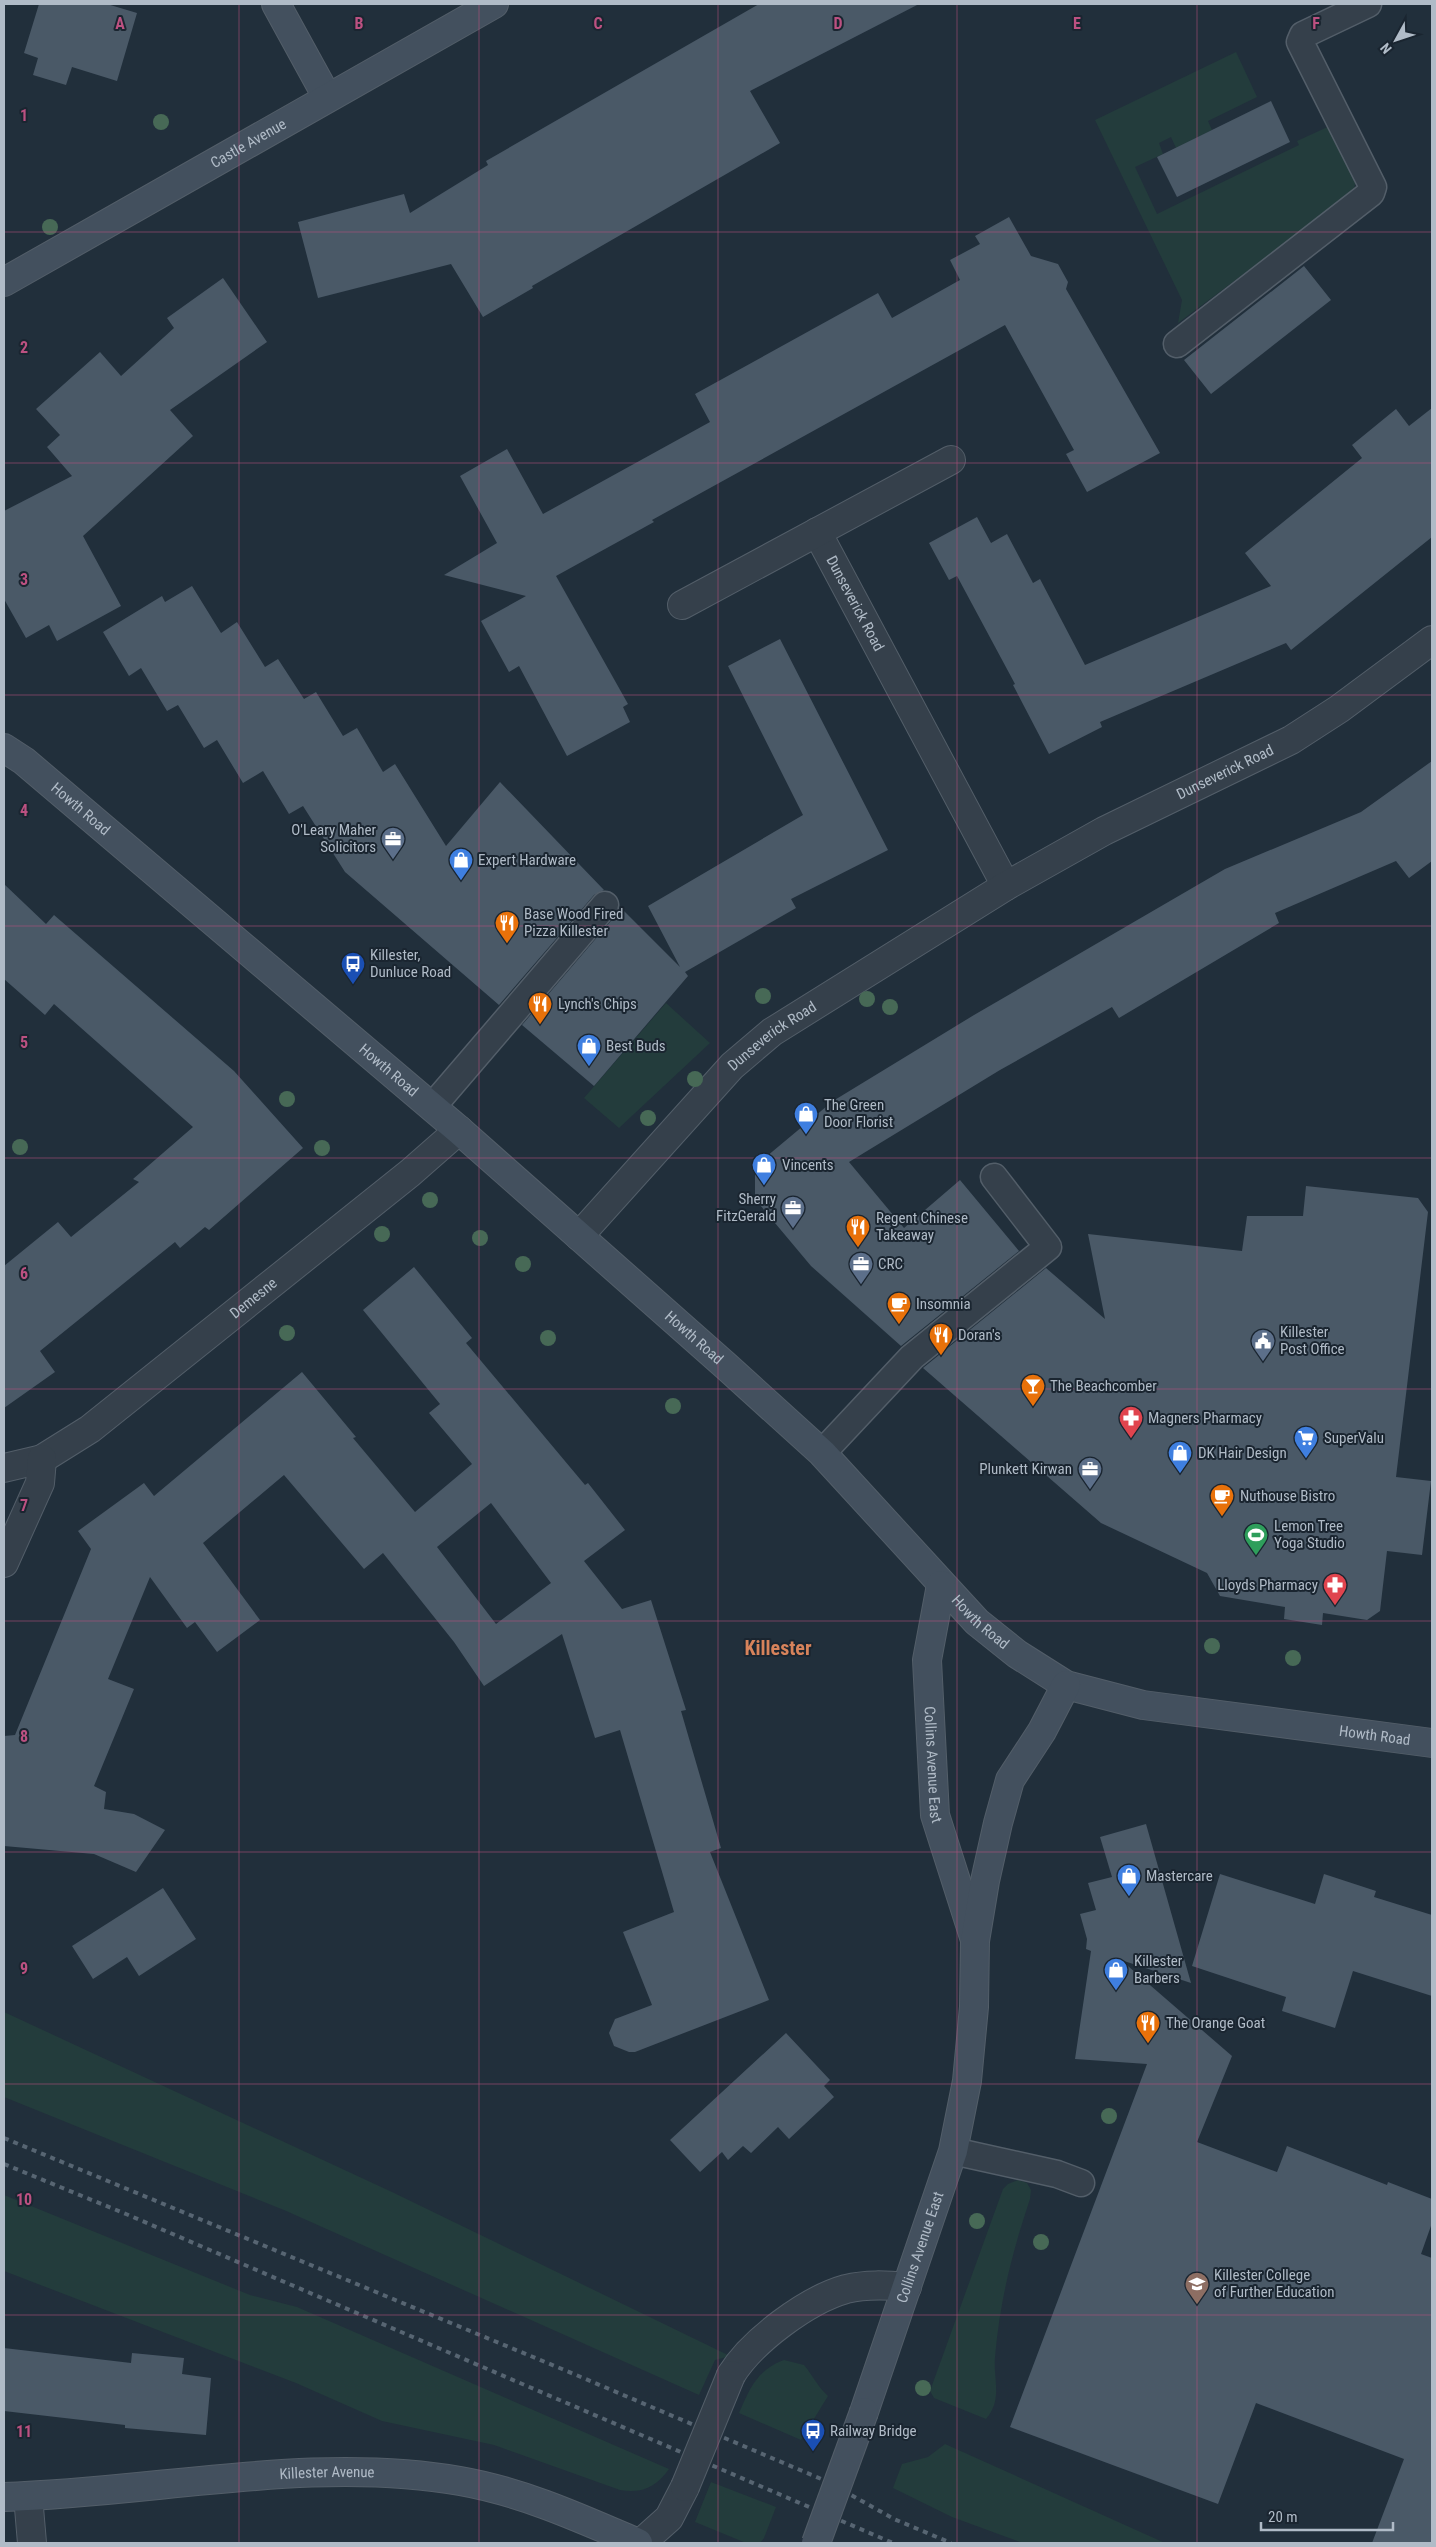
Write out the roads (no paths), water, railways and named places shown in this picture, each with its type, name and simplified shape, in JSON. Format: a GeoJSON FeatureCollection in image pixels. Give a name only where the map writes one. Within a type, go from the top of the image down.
{"type":"FeatureCollection","features":[{"type":"Feature","properties":{"kind":"main road"},"geometry":{"type":"LineString","coordinates":[[276,4],[327,97]]}},
{"type":"Feature","properties":{"kind":"main road","name":"Castle Avenue"},"geometry":{"type":"LineString","coordinates":[[4,282],[327,97],[494,4]]}},
{"type":"Feature","properties":{"kind":"main road","name":"Howth Road"},"geometry":{"type":"LineString","coordinates":[[4,739],[14,754],[459,1130],[822,1454],[941,1585],[984,1628],[1017,1654],[1066,1685],[1143,1705],[1432,1743]]}},
{"type":"Feature","properties":{"kind":"main road","name":"Collins Avenue East"},"geometry":{"type":"LineString","coordinates":[[941,1585],[927,1660],[935,1815],[975,1941]]}},
{"type":"Feature","properties":{"kind":"main road","name":"Collins Avenue East"},"geometry":{"type":"LineString","coordinates":[[816,2543],[864,2412],[953,2151],[968,2081],[974,2007],[975,1941],[985,1881],[1010,1780],[1042,1731],[1066,1685]]}},
{"type":"Feature","properties":{"kind":"main road","name":"Killester Avenue"},"geometry":{"type":"LineString","coordinates":[[16,2496],[359,2471],[460,2481],[536,2500],[639,2543]]}},
{"type":"Feature","properties":{"kind":"street"},"geometry":{"type":"LineString","coordinates":[[682,605],[951,460]]}},
{"type":"Feature","properties":{"kind":"street","name":"Dunseverick Road"},"geometry":{"type":"LineString","coordinates":[[817,532],[1006,886]]}},
{"type":"Feature","properties":{"kind":"street","name":"Dunseverick Road"},"geometry":{"type":"LineString","coordinates":[[579,1236],[732,1066],[766,1038],[1006,886],[1104,831],[1291,740],[1339,709],[1432,640]]}},
{"type":"Feature","properties":{"kind":"street","name":"Demesne"},"geometry":{"type":"LineString","coordinates":[[4,1468],[42,1459],[90,1429],[410,1173],[459,1130]]}},
{"type":"Feature","properties":{"kind":"street"},"geometry":{"type":"LineString","coordinates":[[4,1563],[40,1483],[42,1459]]}},
{"type":"Feature","properties":{"kind":"street"},"geometry":{"type":"LineString","coordinates":[[639,2543],[669,2518],[685,2487],[731,2376],[764,2337],[804,2309],[845,2290],[875,2284],[907,2286]]}},
{"type":"Feature","properties":{"kind":"street"},"geometry":{"type":"LineString","coordinates":[[16,2496],[32,2543]]}},
{"type":"Feature","properties":{"kind":"lane"},"geometry":{"type":"LineString","coordinates":[[1176,344],[1371,194],[1373,188],[1300,42],[1303,36],[1368,4]]}},
{"type":"Feature","properties":{"kind":"lane"},"geometry":{"type":"LineString","coordinates":[[432,1107],[606,905]]}},
{"type":"Feature","properties":{"kind":"lane"},"geometry":{"type":"LineString","coordinates":[[822,1454],[912,1357],[1048,1248],[994,1177]]}},
{"type":"Feature","properties":{"kind":"lane"},"geometry":{"type":"LineString","coordinates":[[953,2151],[1057,2174],[1081,2183]]}},
{"type":"Feature","properties":{"kind":"railway"},"geometry":{"type":"LineString","coordinates":[[4,2138],[562,2369],[826,2481],[894,2519],[951,2543]]}},
{"type":"Feature","properties":{"kind":"railway"},"geometry":{"type":"LineString","coordinates":[[4,2164],[126,2214],[893,2543]]}},
{"type":"Feature","properties":{"kind":"place","name":"O'Leary Maher Solicitors"},"geometry":{"type":"Point","coordinates":[393,860]}},
{"type":"Feature","properties":{"kind":"place","name":"Expert Hardware"},"geometry":{"type":"Point","coordinates":[461,881]}},
{"type":"Feature","properties":{"kind":"place","name":"Base Wood Fired Pizza Killester"},"geometry":{"type":"Point","coordinates":[507,944]}},
{"type":"Feature","properties":{"kind":"place","name":"Killester, Dunluce Road"},"geometry":{"type":"Point","coordinates":[353,985]}},
{"type":"Feature","properties":{"kind":"place","name":"Lynch's Chips"},"geometry":{"type":"Point","coordinates":[540,1025]}},
{"type":"Feature","properties":{"kind":"place","name":"Best Buds"},"geometry":{"type":"Point","coordinates":[589,1067]}},
{"type":"Feature","properties":{"kind":"place","name":"The Green Door Florist"},"geometry":{"type":"Point","coordinates":[806,1135]}},
{"type":"Feature","properties":{"kind":"place","name":"Vincents"},"geometry":{"type":"Point","coordinates":[764,1186]}},
{"type":"Feature","properties":{"kind":"place","name":"Sherry FitzGerald"},"geometry":{"type":"Point","coordinates":[793,1229]}},
{"type":"Feature","properties":{"kind":"place","name":"Regent Chinese Takeaway"},"geometry":{"type":"Point","coordinates":[858,1248]}},
{"type":"Feature","properties":{"kind":"place","name":"CRC"},"geometry":{"type":"Point","coordinates":[861,1285]}},
{"type":"Feature","properties":{"kind":"place","name":"Insomnia"},"geometry":{"type":"Point","coordinates":[899,1325]}},
{"type":"Feature","properties":{"kind":"place","name":"Doran's"},"geometry":{"type":"Point","coordinates":[941,1356]}},
{"type":"Feature","properties":{"kind":"place","name":"Killester Post Office"},"geometry":{"type":"Point","coordinates":[1263,1362]}},
{"type":"Feature","properties":{"kind":"place","name":"The Beachcomber"},"geometry":{"type":"Point","coordinates":[1033,1407]}},
{"type":"Feature","properties":{"kind":"place","name":"Magners Pharmacy"},"geometry":{"type":"Point","coordinates":[1131,1439]}},
{"type":"Feature","properties":{"kind":"place","name":"SuperValu"},"geometry":{"type":"Point","coordinates":[1306,1459]}},
{"type":"Feature","properties":{"kind":"place","name":"DK Hair Design"},"geometry":{"type":"Point","coordinates":[1180,1474]}},
{"type":"Feature","properties":{"kind":"place","name":"Plunkett Kirwan"},"geometry":{"type":"Point","coordinates":[1090,1490]}},
{"type":"Feature","properties":{"kind":"place","name":"Nuthouse Bistro"},"geometry":{"type":"Point","coordinates":[1222,1517]}},
{"type":"Feature","properties":{"kind":"place","name":"Lemon Tree Yoga Studio"},"geometry":{"type":"Point","coordinates":[1256,1556]}},
{"type":"Feature","properties":{"kind":"place","name":"Lloyds Pharmacy"},"geometry":{"type":"Point","coordinates":[1335,1606]}},
{"type":"Feature","properties":{"kind":"place","name":"Mastercare"},"geometry":{"type":"Point","coordinates":[1129,1897]}},
{"type":"Feature","properties":{"kind":"place","name":"Killester Barbers"},"geometry":{"type":"Point","coordinates":[1116,1991]}},
{"type":"Feature","properties":{"kind":"place","name":"The Orange Goat"},"geometry":{"type":"Point","coordinates":[1148,2044]}},
{"type":"Feature","properties":{"kind":"place","name":"Killester College of Further Education"},"geometry":{"type":"Point","coordinates":[1197,2305]}},
{"type":"Feature","properties":{"kind":"place","name":"Railway Bridge"},"geometry":{"type":"Point","coordinates":[813,2452]}},
{"type":"Feature","properties":{"kind":"district","name":"Killester"},"geometry":{"type":"Point","coordinates":[778,1648]}}]}
